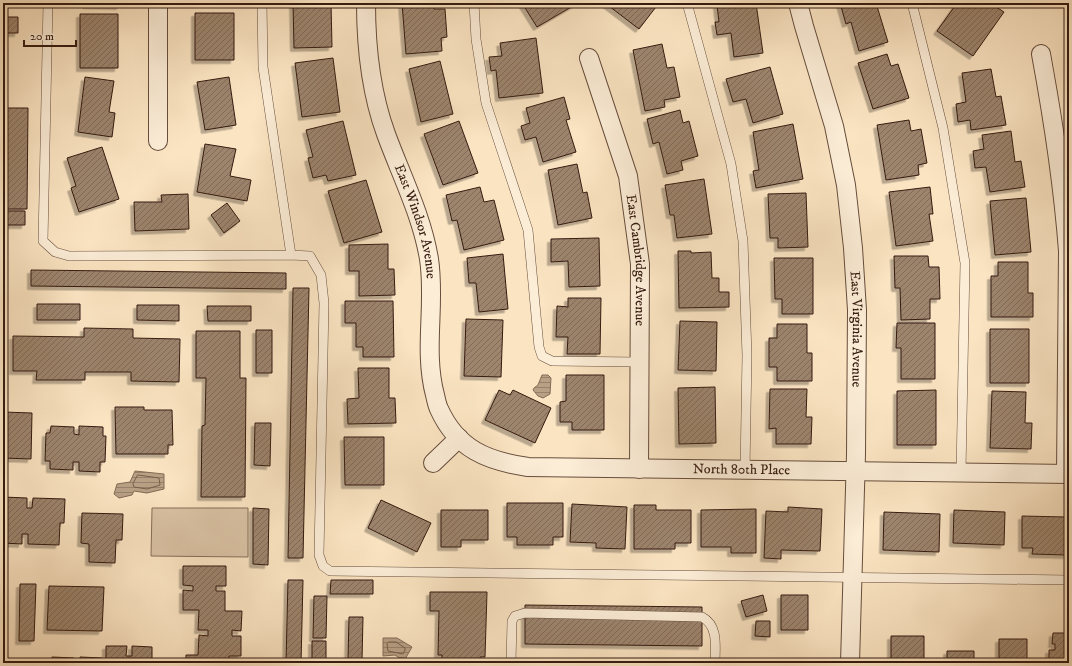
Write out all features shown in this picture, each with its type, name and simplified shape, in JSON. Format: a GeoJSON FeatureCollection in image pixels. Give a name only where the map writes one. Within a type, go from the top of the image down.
{"type":"FeatureCollection","features":[{"type":"Feature","properties":{"kind":"street"},"geometry":{"type":"LineString","coordinates":[[158,3],[158,141]]}},
{"type":"Feature","properties":{"kind":"street","name":"East Windsor Avenue"},"geometry":{"type":"LineString","coordinates":[[366,3],[369,58],[377,102],[385,132],[420,224],[429,259],[431,296],[430,363],[433,386],[439,409],[458,438]]}},
{"type":"Feature","properties":{"kind":"street","name":"East Virginia Avenue"},"geometry":{"type":"LineString","coordinates":[[798,3],[834,126],[847,192],[853,248],[857,310],[856,470],[850,663]]}},
{"type":"Feature","properties":{"kind":"street"},"geometry":{"type":"LineString","coordinates":[[1041,54],[1056,146],[1066,221],[1068,251],[1068,474]]}},
{"type":"Feature","properties":{"kind":"street","name":"East Cambridge Avenue"},"geometry":{"type":"LineString","coordinates":[[589,58],[628,176],[640,264],[639,469]]}},
{"type":"Feature","properties":{"kind":"street"},"geometry":{"type":"LineString","coordinates":[[432,463],[458,438]]}},
{"type":"Feature","properties":{"kind":"street","name":"North 80th Place"},"geometry":{"type":"LineString","coordinates":[[458,438],[467,446],[485,456],[504,463],[528,467],[856,470],[1068,474]]}},
{"type":"Feature","properties":{"kind":"lane"},"geometry":{"type":"LineString","coordinates":[[48,3],[44,241],[55,252],[69,256],[310,256],[321,275],[324,303],[319,555],[323,566],[330,571],[1069,580]]}},
{"type":"Feature","properties":{"kind":"lane"},"geometry":{"type":"LineString","coordinates":[[262,3],[262,67],[291,255]]}},
{"type":"Feature","properties":{"kind":"lane"},"geometry":{"type":"LineString","coordinates":[[474,3],[476,39],[486,103],[528,230],[539,348],[542,356],[552,361],[639,362]]}},
{"type":"Feature","properties":{"kind":"lane"},"geometry":{"type":"LineString","coordinates":[[687,3],[731,164],[744,241],[747,355],[745,470]]}},
{"type":"Feature","properties":{"kind":"lane"},"geometry":{"type":"LineString","coordinates":[[912,3],[943,128],[965,263],[962,472]]}},
{"type":"Feature","properties":{"kind":"lane"},"geometry":{"type":"LineString","coordinates":[[512,663],[512,621],[516,616],[525,613],[702,617],[706,619],[713,627],[715,636],[715,663]]}},
{"type":"Feature","properties":{"kind":"shaded area"},"geometry":{"type":"Polygon","coordinates":[[[152,508],[248,508],[248,557],[151,556],[152,508]]]}},
{"type":"Feature","properties":{"kind":"water"},"geometry":{"type":"Polygon","coordinates":[[[542,375],[548,375],[551,378],[550,394],[543,398],[538,396],[533,390],[538,385],[542,375]]]}},
{"type":"Feature","properties":{"kind":"water"},"geometry":{"type":"Polygon","coordinates":[[[135,471],[164,474],[164,489],[147,493],[134,491],[132,495],[119,498],[114,494],[117,484],[130,482],[135,471]]]}},
{"type":"Feature","properties":{"kind":"water"},"geometry":{"type":"Polygon","coordinates":[[[383,638],[397,638],[412,647],[404,661],[395,655],[383,656],[383,638]]]}},
{"type":"Feature","properties":{"kind":"building"},"geometry":{"type":"Polygon","coordinates":[[[86,3],[120,3],[120,6],[86,5],[86,3]]]}},
{"type":"Feature","properties":{"kind":"building"},"geometry":{"type":"Polygon","coordinates":[[[293,3],[331,3],[332,47],[294,48],[293,3]]]}},
{"type":"Feature","properties":{"kind":"building"},"geometry":{"type":"Polygon","coordinates":[[[402,3],[433,3],[434,9],[445,9],[447,37],[441,38],[442,51],[406,54],[402,3]]]}},
{"type":"Feature","properties":{"kind":"building"},"geometry":{"type":"Polygon","coordinates":[[[522,3],[578,3],[537,27],[522,3]]]}},
{"type":"Feature","properties":{"kind":"building"},"geometry":{"type":"Polygon","coordinates":[[[605,3],[659,3],[639,29],[605,3]]]}},
{"type":"Feature","properties":{"kind":"building"},"geometry":{"type":"Polygon","coordinates":[[[730,3],[756,3],[763,53],[734,57],[731,33],[717,35],[715,22],[719,22],[717,5],[730,3]]]}},
{"type":"Feature","properties":{"kind":"building"},"geometry":{"type":"Polygon","coordinates":[[[840,3],[876,3],[888,42],[859,51],[851,22],[846,24],[840,3]]]}},
{"type":"Feature","properties":{"kind":"building"},"geometry":{"type":"Polygon","coordinates":[[[957,3],[990,3],[1004,12],[973,56],[937,31],[957,3]]]}},
{"type":"Feature","properties":{"kind":"building"},"geometry":{"type":"Polygon","coordinates":[[[195,13],[234,13],[234,60],[195,60],[195,13]]]}},
{"type":"Feature","properties":{"kind":"building"},"geometry":{"type":"Polygon","coordinates":[[[80,14],[118,14],[118,68],[80,68],[80,14]]]}},
{"type":"Feature","properties":{"kind":"building"},"geometry":{"type":"Polygon","coordinates":[[[3,17],[18,17],[18,33],[3,33],[3,17]]]}},
{"type":"Feature","properties":{"kind":"building"},"geometry":{"type":"Polygon","coordinates":[[[536,38],[543,93],[499,98],[496,70],[491,71],[489,57],[502,56],[500,43],[536,38]]]}},
{"type":"Feature","properties":{"kind":"building"},"geometry":{"type":"Polygon","coordinates":[[[662,44],[667,68],[674,67],[680,97],[664,100],[665,107],[645,111],[633,50],[662,44]]]}},
{"type":"Feature","properties":{"kind":"building"},"geometry":{"type":"Polygon","coordinates":[[[887,54],[891,66],[898,64],[909,98],[873,109],[858,63],[887,54]]]}},
{"type":"Feature","properties":{"kind":"building"},"geometry":{"type":"Polygon","coordinates":[[[333,58],[340,112],[302,117],[295,63],[333,58]]]}},
{"type":"Feature","properties":{"kind":"building"},"geometry":{"type":"Polygon","coordinates":[[[440,61],[453,114],[421,122],[409,69],[440,61]]]}},
{"type":"Feature","properties":{"kind":"building"},"geometry":{"type":"Polygon","coordinates":[[[770,67],[783,114],[753,123],[746,99],[733,102],[726,79],[770,67]]]}},
{"type":"Feature","properties":{"kind":"building"},"geometry":{"type":"Polygon","coordinates":[[[991,69],[996,97],[1001,96],[1006,125],[971,130],[970,120],[958,122],[956,104],[966,102],[962,73],[991,69]]]}},
{"type":"Feature","properties":{"kind":"building"},"geometry":{"type":"Polygon","coordinates":[[[85,77],[114,81],[109,112],[115,113],[112,137],[78,132],[85,77]]]}},
{"type":"Feature","properties":{"kind":"building"},"geometry":{"type":"Polygon","coordinates":[[[229,77],[236,125],[205,130],[197,82],[229,77]]]}},
{"type":"Feature","properties":{"kind":"building"},"geometry":{"type":"Polygon","coordinates":[[[564,97],[570,119],[566,120],[576,152],[543,162],[536,137],[525,140],[521,126],[530,123],[526,108],[564,97]]]}},
{"type":"Feature","properties":{"kind":"building"},"geometry":{"type":"Polygon","coordinates":[[[3,108],[28,108],[27,209],[3,209],[3,108]]]}},
{"type":"Feature","properties":{"kind":"building"},"geometry":{"type":"Polygon","coordinates":[[[680,110],[683,123],[689,121],[698,156],[681,161],[683,170],[667,174],[659,142],[653,144],[647,119],[680,110]]]}},
{"type":"Feature","properties":{"kind":"building"},"geometry":{"type":"Polygon","coordinates":[[[909,120],[911,131],[921,129],[927,163],[918,165],[919,175],[886,180],[877,125],[909,120]]]}},
{"type":"Feature","properties":{"kind":"building"},"geometry":{"type":"Polygon","coordinates":[[[343,121],[356,175],[328,181],[326,175],[313,178],[308,158],[313,157],[306,130],[343,121]]]}},
{"type":"Feature","properties":{"kind":"building"},"geometry":{"type":"Polygon","coordinates":[[[459,121],[478,173],[443,185],[424,134],[459,121]]]}},
{"type":"Feature","properties":{"kind":"building"},"geometry":{"type":"Polygon","coordinates":[[[793,124],[803,179],[756,188],[753,171],[759,170],[753,132],[793,124]]]}},
{"type":"Feature","properties":{"kind":"building"},"geometry":{"type":"Polygon","coordinates":[[[1011,131],[1015,162],[1021,161],[1025,187],[990,192],[986,167],[975,168],[973,151],[984,149],[982,135],[1011,131]]]}},
{"type":"Feature","properties":{"kind":"building"},"geometry":{"type":"Polygon","coordinates":[[[205,144],[236,149],[230,176],[251,180],[247,201],[197,192],[205,144]]]}},
{"type":"Feature","properties":{"kind":"building"},"geometry":{"type":"Polygon","coordinates":[[[102,147],[119,199],[79,212],[71,188],[76,186],[67,158],[102,147]]]}},
{"type":"Feature","properties":{"kind":"building"},"geometry":{"type":"Polygon","coordinates":[[[577,164],[583,193],[587,192],[592,218],[558,225],[548,170],[577,164]]]}},
{"type":"Feature","properties":{"kind":"building"},"geometry":{"type":"Polygon","coordinates":[[[704,179],[712,234],[677,238],[674,215],[670,215],[665,185],[704,179]]]}},
{"type":"Feature","properties":{"kind":"building"},"geometry":{"type":"Polygon","coordinates":[[[366,180],[382,232],[344,243],[328,191],[366,180]]]}},
{"type":"Feature","properties":{"kind":"building"},"geometry":{"type":"Polygon","coordinates":[[[480,187],[484,202],[494,200],[504,240],[464,250],[457,220],[452,221],[446,195],[480,187]]]}},
{"type":"Feature","properties":{"kind":"building"},"geometry":{"type":"Polygon","coordinates":[[[930,187],[933,214],[929,214],[933,241],[896,246],[889,192],[930,187]]]}},
{"type":"Feature","properties":{"kind":"building"},"geometry":{"type":"Polygon","coordinates":[[[806,193],[808,247],[778,248],[778,238],[770,238],[768,194],[806,193]]]}},
{"type":"Feature","properties":{"kind":"building"},"geometry":{"type":"Polygon","coordinates":[[[188,194],[189,229],[135,231],[134,202],[162,202],[161,195],[188,194]]]}},
{"type":"Feature","properties":{"kind":"building"},"geometry":{"type":"Polygon","coordinates":[[[1026,198],[1031,252],[995,255],[990,201],[1026,198]]]}},
{"type":"Feature","properties":{"kind":"building"},"geometry":{"type":"Polygon","coordinates":[[[227,203],[240,221],[224,233],[211,215],[227,203]]]}},
{"type":"Feature","properties":{"kind":"building"},"geometry":{"type":"Polygon","coordinates":[[[3,211],[25,211],[25,225],[3,225],[3,211]]]}},
{"type":"Feature","properties":{"kind":"building"},"geometry":{"type":"Polygon","coordinates":[[[599,238],[600,286],[569,287],[568,261],[551,262],[551,239],[599,238]]]}},
{"type":"Feature","properties":{"kind":"building"},"geometry":{"type":"Polygon","coordinates":[[[388,244],[388,269],[394,269],[395,295],[359,296],[359,271],[349,271],[349,245],[388,244]]]}},
{"type":"Feature","properties":{"kind":"building"},"geometry":{"type":"Polygon","coordinates":[[[678,251],[691,251],[691,253],[711,252],[712,278],[719,278],[719,292],[729,292],[729,307],[679,308],[678,251]]]}},
{"type":"Feature","properties":{"kind":"building"},"geometry":{"type":"Polygon","coordinates":[[[503,254],[508,309],[479,312],[476,283],[469,283],[467,258],[503,254]]]}},
{"type":"Feature","properties":{"kind":"building"},"geometry":{"type":"Polygon","coordinates":[[[894,256],[928,256],[929,267],[939,267],[940,299],[930,299],[930,319],[901,320],[900,288],[895,288],[894,256]]]}},
{"type":"Feature","properties":{"kind":"building"},"geometry":{"type":"Polygon","coordinates":[[[774,258],[813,258],[813,314],[782,314],[782,299],[775,299],[774,258]]]}},
{"type":"Feature","properties":{"kind":"building"},"geometry":{"type":"Polygon","coordinates":[[[998,262],[1028,262],[1028,293],[1033,293],[1033,317],[991,317],[991,276],[998,276],[998,262]]]}},
{"type":"Feature","properties":{"kind":"building"},"geometry":{"type":"Polygon","coordinates":[[[31,270],[286,273],[286,289],[31,286],[31,270]]]}},
{"type":"Feature","properties":{"kind":"building"},"geometry":{"type":"Polygon","coordinates":[[[293,288],[309,288],[303,558],[288,558],[293,288]]]}},
{"type":"Feature","properties":{"kind":"building"},"geometry":{"type":"Polygon","coordinates":[[[568,298],[601,298],[600,354],[567,354],[568,337],[556,337],[557,306],[568,307],[568,298]]]}},
{"type":"Feature","properties":{"kind":"building"},"geometry":{"type":"Polygon","coordinates":[[[345,301],[393,301],[394,357],[363,357],[363,347],[356,347],[356,323],[345,323],[345,301]]]}},
{"type":"Feature","properties":{"kind":"building"},"geometry":{"type":"Polygon","coordinates":[[[37,304],[80,304],[80,320],[37,320],[37,304]]]}},
{"type":"Feature","properties":{"kind":"building"},"geometry":{"type":"Polygon","coordinates":[[[137,305],[179,305],[179,321],[137,320],[137,305]]]}},
{"type":"Feature","properties":{"kind":"building"},"geometry":{"type":"Polygon","coordinates":[[[207,306],[251,306],[251,321],[208,321],[207,306]]]}},
{"type":"Feature","properties":{"kind":"building"},"geometry":{"type":"Polygon","coordinates":[[[466,319],[503,320],[501,377],[464,376],[466,319]]]}},
{"type":"Feature","properties":{"kind":"building"},"geometry":{"type":"Polygon","coordinates":[[[680,321],[717,322],[716,371],[678,370],[680,321]]]}},
{"type":"Feature","properties":{"kind":"building"},"geometry":{"type":"Polygon","coordinates":[[[897,323],[935,323],[935,379],[901,379],[901,348],[896,348],[897,323]]]}},
{"type":"Feature","properties":{"kind":"building"},"geometry":{"type":"Polygon","coordinates":[[[777,324],[807,324],[807,353],[812,353],[812,381],[777,381],[777,367],[769,367],[769,338],[777,338],[777,324]]]}},
{"type":"Feature","properties":{"kind":"building"},"geometry":{"type":"Polygon","coordinates":[[[84,328],[133,329],[133,338],[180,339],[179,382],[131,381],[131,372],[85,372],[85,380],[36,380],[37,371],[13,371],[13,336],[84,337],[84,328]]]}},
{"type":"Feature","properties":{"kind":"building"},"geometry":{"type":"Polygon","coordinates":[[[990,329],[1029,329],[1029,383],[990,383],[990,329]]]}},
{"type":"Feature","properties":{"kind":"building"},"geometry":{"type":"Polygon","coordinates":[[[256,330],[272,330],[272,373],[256,373],[256,330]]]}},
{"type":"Feature","properties":{"kind":"building"},"geometry":{"type":"Polygon","coordinates":[[[196,331],[240,331],[240,378],[246,378],[245,497],[201,497],[202,426],[205,425],[206,378],[196,378],[196,331]]]}},
{"type":"Feature","properties":{"kind":"building"},"geometry":{"type":"Polygon","coordinates":[[[358,368],[389,368],[389,398],[395,398],[396,423],[348,424],[347,399],[359,398],[358,368]]]}},
{"type":"Feature","properties":{"kind":"building"},"geometry":{"type":"Polygon","coordinates":[[[566,375],[604,375],[604,430],[572,430],[572,422],[560,422],[560,402],[566,401],[566,375]]]}},
{"type":"Feature","properties":{"kind":"building"},"geometry":{"type":"Polygon","coordinates":[[[715,387],[716,443],[679,444],[678,388],[715,387]]]}},
{"type":"Feature","properties":{"kind":"building"},"geometry":{"type":"Polygon","coordinates":[[[770,389],[807,389],[806,417],[812,417],[811,444],[776,444],[776,428],[769,429],[770,389]]]}},
{"type":"Feature","properties":{"kind":"building"},"geometry":{"type":"Polygon","coordinates":[[[499,390],[510,395],[513,390],[551,408],[535,443],[485,420],[499,390]]]}},
{"type":"Feature","properties":{"kind":"building"},"geometry":{"type":"Polygon","coordinates":[[[936,390],[936,445],[897,445],[897,391],[936,390]]]}},
{"type":"Feature","properties":{"kind":"building"},"geometry":{"type":"Polygon","coordinates":[[[992,391],[1026,392],[1025,423],[1032,423],[1031,449],[990,448],[992,391]]]}},
{"type":"Feature","properties":{"kind":"building"},"geometry":{"type":"Polygon","coordinates":[[[115,407],[144,407],[144,410],[172,410],[173,445],[168,445],[168,454],[116,454],[115,407]]]}},
{"type":"Feature","properties":{"kind":"building"},"geometry":{"type":"Polygon","coordinates":[[[3,412],[32,413],[31,459],[3,458],[3,412]]]}},
{"type":"Feature","properties":{"kind":"building"},"geometry":{"type":"Polygon","coordinates":[[[255,423],[271,423],[270,466],[254,465],[255,423]]]}},
{"type":"Feature","properties":{"kind":"building"},"geometry":{"type":"Polygon","coordinates":[[[51,426],[74,427],[74,434],[79,435],[79,426],[103,427],[103,436],[106,436],[105,462],[100,462],[100,472],[79,471],[79,462],[73,462],[73,470],[50,469],[50,461],[45,461],[46,433],[50,433],[51,426]]]}},
{"type":"Feature","properties":{"kind":"building"},"geometry":{"type":"Polygon","coordinates":[[[344,437],[384,437],[384,485],[345,485],[344,437]]]}},
{"type":"Feature","properties":{"kind":"building"},"geometry":{"type":"Polygon","coordinates":[[[3,497],[27,498],[27,508],[32,508],[33,498],[65,499],[64,523],[60,523],[59,545],[28,544],[28,534],[22,534],[22,544],[3,543],[3,497]]]}},
{"type":"Feature","properties":{"kind":"building"},"geometry":{"type":"Polygon","coordinates":[[[381,500],[431,523],[417,552],[368,528],[381,500]]]}},
{"type":"Feature","properties":{"kind":"building"},"geometry":{"type":"Polygon","coordinates":[[[507,503],[563,503],[563,537],[553,537],[553,545],[517,545],[517,537],[507,537],[507,503]]]}},
{"type":"Feature","properties":{"kind":"building"},"geometry":{"type":"Polygon","coordinates":[[[572,504],[627,507],[625,549],[596,548],[596,543],[570,542],[572,504]]]}},
{"type":"Feature","properties":{"kind":"building"},"geometry":{"type":"Polygon","coordinates":[[[634,505],[656,505],[656,510],[691,510],[691,543],[675,543],[675,549],[634,549],[634,505]]]}},
{"type":"Feature","properties":{"kind":"building"},"geometry":{"type":"Polygon","coordinates":[[[788,507],[822,509],[820,551],[781,550],[781,559],[764,558],[766,511],[788,512],[788,507]]]}},
{"type":"Feature","properties":{"kind":"building"},"geometry":{"type":"Polygon","coordinates":[[[253,508],[269,509],[268,565],[253,564],[253,508]]]}},
{"type":"Feature","properties":{"kind":"building"},"geometry":{"type":"Polygon","coordinates":[[[756,509],[756,553],[731,553],[731,547],[701,547],[701,510],[756,509]]]}},
{"type":"Feature","properties":{"kind":"building"},"geometry":{"type":"Polygon","coordinates":[[[441,510],[488,510],[488,540],[461,540],[461,547],[441,547],[441,510]]]}},
{"type":"Feature","properties":{"kind":"building"},"geometry":{"type":"Polygon","coordinates":[[[954,510],[1005,512],[1004,545],[953,543],[954,510]]]}},
{"type":"Feature","properties":{"kind":"building"},"geometry":{"type":"Polygon","coordinates":[[[884,512],[940,514],[939,552],[883,550],[884,512]]]}},
{"type":"Feature","properties":{"kind":"building"},"geometry":{"type":"Polygon","coordinates":[[[82,513],[123,514],[122,540],[116,540],[115,563],[89,562],[89,544],[81,543],[82,513]]]}},
{"type":"Feature","properties":{"kind":"building"},"geometry":{"type":"Polygon","coordinates":[[[1022,516],[1067,517],[1067,555],[1032,554],[1033,548],[1022,548],[1022,516]]]}},
{"type":"Feature","properties":{"kind":"building"},"geometry":{"type":"Polygon","coordinates":[[[183,566],[226,566],[226,586],[216,586],[216,591],[225,591],[225,611],[242,611],[241,631],[232,630],[232,636],[241,636],[241,656],[229,656],[229,663],[186,663],[186,655],[198,655],[199,635],[208,636],[208,630],[198,630],[199,610],[183,610],[183,590],[193,591],[193,586],[183,585],[183,566]]]}},
{"type":"Feature","properties":{"kind":"building"},"geometry":{"type":"Polygon","coordinates":[[[288,580],[303,580],[301,663],[286,663],[288,580]]]}},
{"type":"Feature","properties":{"kind":"building"},"geometry":{"type":"Polygon","coordinates":[[[331,580],[373,580],[373,594],[330,594],[331,580]]]}},
{"type":"Feature","properties":{"kind":"building"},"geometry":{"type":"Polygon","coordinates":[[[20,584],[36,584],[34,641],[19,641],[20,584]]]}},
{"type":"Feature","properties":{"kind":"building"},"geometry":{"type":"Polygon","coordinates":[[[49,586],[104,587],[102,631],[47,630],[49,586]]]}},
{"type":"Feature","properties":{"kind":"building"},"geometry":{"type":"Polygon","coordinates":[[[430,592],[487,592],[485,657],[480,657],[480,663],[442,663],[442,655],[438,655],[439,611],[430,611],[430,592]]]}},
{"type":"Feature","properties":{"kind":"building"},"geometry":{"type":"Polygon","coordinates":[[[763,595],[767,611],[746,617],[741,601],[763,595]]]}},
{"type":"Feature","properties":{"kind":"building"},"geometry":{"type":"Polygon","coordinates":[[[781,595],[808,595],[808,630],[781,630],[781,595]]]}},
{"type":"Feature","properties":{"kind":"building"},"geometry":{"type":"Polygon","coordinates":[[[314,596],[327,596],[326,638],[313,638],[314,596]]]}},
{"type":"Feature","properties":{"kind":"building"},"geometry":{"type":"Polygon","coordinates":[[[525,605],[702,607],[702,646],[525,644],[525,605]]]}},
{"type":"Feature","properties":{"kind":"building"},"geometry":{"type":"Polygon","coordinates":[[[349,617],[363,617],[362,660],[348,660],[349,617]]]}},
{"type":"Feature","properties":{"kind":"building"},"geometry":{"type":"Polygon","coordinates":[[[756,621],[770,621],[770,637],[755,636],[756,621]]]}},
{"type":"Feature","properties":{"kind":"building"},"geometry":{"type":"Polygon","coordinates":[[[1053,633],[1069,633],[1069,663],[1049,662],[1049,650],[1055,650],[1055,644],[1052,644],[1053,633]]]}},
{"type":"Feature","properties":{"kind":"building"},"geometry":{"type":"Polygon","coordinates":[[[891,636],[924,636],[924,663],[891,663],[891,636]]]}},
{"type":"Feature","properties":{"kind":"building"},"geometry":{"type":"Polygon","coordinates":[[[999,639],[1027,639],[1027,663],[999,663],[999,639]]]}},
{"type":"Feature","properties":{"kind":"building"},"geometry":{"type":"Polygon","coordinates":[[[312,641],[326,641],[326,663],[312,663],[312,641]]]}},
{"type":"Feature","properties":{"kind":"building"},"geometry":{"type":"Polygon","coordinates":[[[106,646],[127,646],[126,656],[132,656],[132,646],[152,647],[152,663],[106,663],[106,646]]]}},
{"type":"Feature","properties":{"kind":"building"},"geometry":{"type":"Polygon","coordinates":[[[947,651],[974,651],[974,663],[947,663],[947,651]]]}},
{"type":"Feature","properties":{"kind":"building"},"geometry":{"type":"Polygon","coordinates":[[[52,657],[74,658],[74,663],[51,663],[52,657]]]}},
{"type":"Feature","properties":{"kind":"building"},"geometry":{"type":"Polygon","coordinates":[[[80,657],[102,658],[101,663],[80,663],[80,657]]]}}]}
